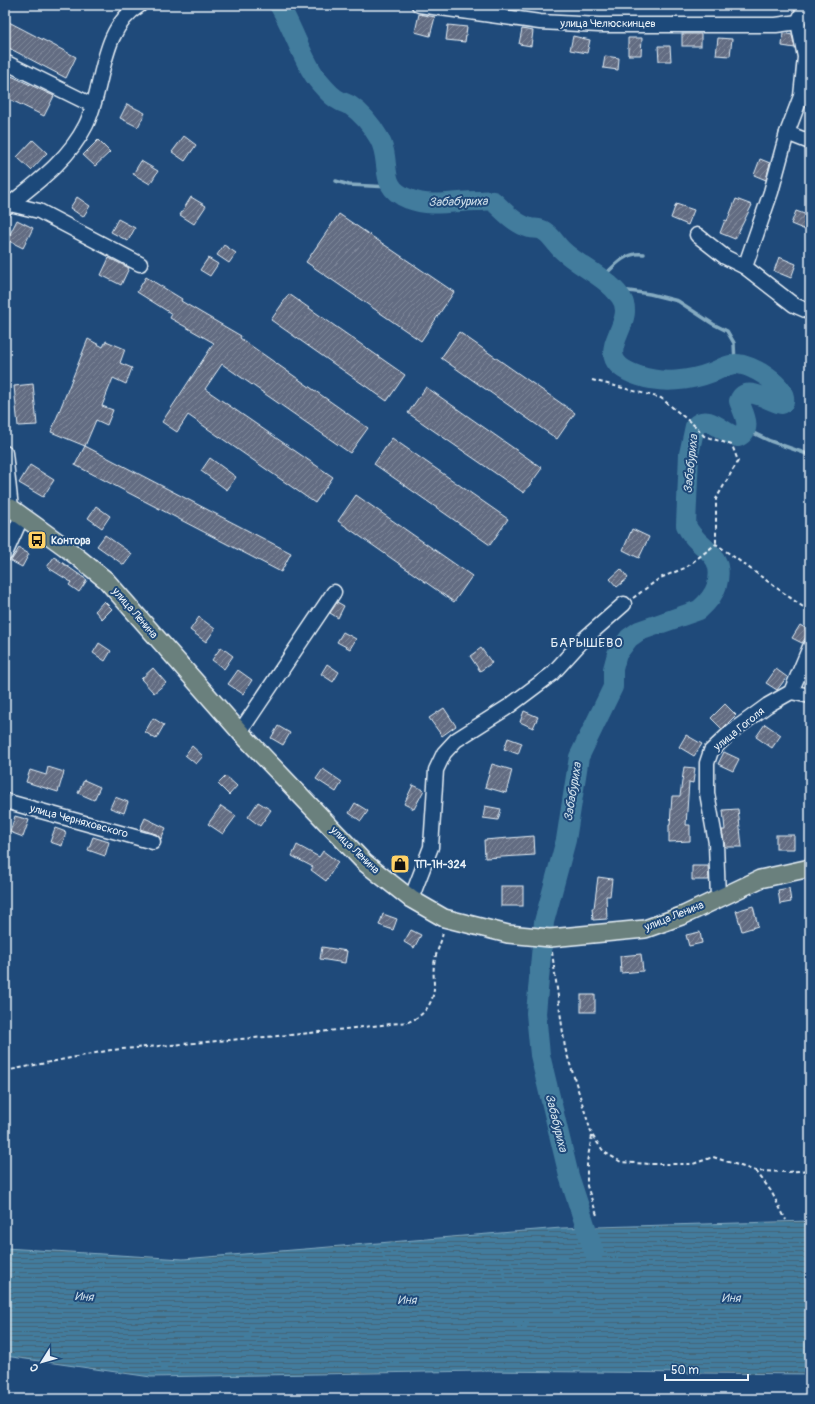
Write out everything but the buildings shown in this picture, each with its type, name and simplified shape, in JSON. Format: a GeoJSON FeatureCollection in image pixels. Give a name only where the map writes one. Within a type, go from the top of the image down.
{"type":"FeatureCollection","features":[{"type":"Feature","properties":{"kind":"main road","name":"улица Ленина"},"geometry":{"type":"LineString","coordinates":[[13,510],[65,547],[106,580],[240,732],[365,863],[411,899],[444,918],[521,936],[550,938],[644,930],[760,880],[810,868]]}},
{"type":"Feature","properties":{"kind":"street"},"geometry":{"type":"LineString","coordinates":[[7,205],[50,172],[75,143],[86,124],[112,36],[131,10],[140,5]]}},
{"type":"Feature","properties":{"kind":"street","name":"улица Челюскинцев"},"geometry":{"type":"LineString","coordinates":[[419,5],[540,22],[599,25],[776,24],[798,22]]}},
{"type":"Feature","properties":{"kind":"street"},"geometry":{"type":"LineString","coordinates":[[745,267],[771,192],[787,133],[800,96],[805,57],[798,22],[806,5]]}},
{"type":"Feature","properties":{"kind":"street"},"geometry":{"type":"LineString","coordinates":[[5,62],[92,105]]}},
{"type":"Feature","properties":{"kind":"street"},"geometry":{"type":"LineString","coordinates":[[787,133],[810,142]]}},
{"type":"Feature","properties":{"kind":"street"},"geometry":{"type":"LineString","coordinates":[[7,205],[39,211],[140,264]]}},
{"type":"Feature","properties":{"kind":"street"},"geometry":{"type":"LineString","coordinates":[[698,235],[725,257],[745,267],[794,305],[810,312]]}},
{"type":"Feature","properties":{"kind":"street"},"geometry":{"type":"LineString","coordinates":[[5,453],[13,510],[5,554]]}},
{"type":"Feature","properties":{"kind":"street"},"geometry":{"type":"LineString","coordinates":[[240,732],[334,592]]}},
{"type":"Feature","properties":{"kind":"street"},"geometry":{"type":"LineString","coordinates":[[411,899],[431,847],[436,770],[444,753],[456,740],[508,707],[552,674],[583,640],[624,604]]}},
{"type":"Feature","properties":{"kind":"street"},"geometry":{"type":"LineString","coordinates":[[810,647],[791,692],[810,696]]}},
{"type":"Feature","properties":{"kind":"street","name":"улица Гоголя"},"geometry":{"type":"LineString","coordinates":[[718,898],[716,842],[706,793],[707,763],[711,751],[732,732],[768,705],[791,692]]}},
{"type":"Feature","properties":{"kind":"street","name":"улица Черняховского"},"geometry":{"type":"LineString","coordinates":[[5,801],[153,842]]}},
{"type":"Feature","properties":{"kind":"path"},"geometry":{"type":"LineString","coordinates":[[592,380],[662,398],[695,426],[704,436],[732,445],[738,461],[716,499],[716,544]]}},
{"type":"Feature","properties":{"kind":"path"},"geometry":{"type":"LineString","coordinates":[[624,604],[660,578],[685,568],[716,544]]}},
{"type":"Feature","properties":{"kind":"path"},"geometry":{"type":"LineString","coordinates":[[716,544],[810,612]]}},
{"type":"Feature","properties":{"kind":"path"},"geometry":{"type":"LineString","coordinates":[[5,1071],[111,1050],[301,1034],[417,1020],[428,1008],[434,989],[434,964],[442,940],[444,918]]}},
{"type":"Feature","properties":{"kind":"path"},"geometry":{"type":"LineString","coordinates":[[550,938],[565,1048],[592,1135],[604,1152],[621,1162],[693,1164],[713,1157],[756,1171],[787,1172],[810,1170]]}},
{"type":"Feature","properties":{"kind":"path"},"geometry":{"type":"LineString","coordinates":[[592,1135],[587,1162],[587,1186],[597,1215]]}},
{"type":"Feature","properties":{"kind":"path"},"geometry":{"type":"LineString","coordinates":[[756,1171],[771,1191],[786,1220]]}},
{"type":"Feature","properties":{"kind":"water","name":"Иня"},"geometry":{"type":"Polygon","coordinates":[[[810,1221],[810,1374],[481,1371],[151,1377],[5,1356],[5,1248],[183,1259],[561,1228],[810,1221]]]}},
{"type":"Feature","properties":{"kind":"waterway","name":"Забабуриха"},"geometry":{"type":"LineString","coordinates":[[279,5],[309,66],[320,83],[335,98],[350,105],[367,120],[379,138],[383,147],[389,181],[392,188],[399,194],[418,202],[435,204],[469,201],[493,201],[519,224],[530,228],[541,229],[575,261],[614,289],[620,296],[625,307],[624,318],[613,350],[615,359],[622,368],[639,376],[666,381],[695,378],[730,365],[742,365],[767,377],[780,389],[783,395],[784,402],[782,404],[759,395],[747,394],[742,396],[739,401],[745,416],[746,425],[743,434],[738,437],[711,423],[700,422],[695,426],[689,454],[686,525],[691,533],[714,558],[718,565],[719,574],[717,585],[710,599],[699,610],[639,631],[629,638],[617,654],[613,669],[613,687],[579,757],[566,840],[544,922],[536,1013],[540,1055],[569,1176],[594,1252]]}},
{"type":"Feature","properties":{"kind":"waterway"},"geometry":{"type":"LineString","coordinates":[[336,181],[349,185],[391,187]]}},
{"type":"Feature","properties":{"kind":"waterway"},"geometry":{"type":"LineString","coordinates":[[601,279],[625,257],[644,254]]}},
{"type":"Feature","properties":{"kind":"waterway"},"geometry":{"type":"LineString","coordinates":[[615,289],[650,294],[678,301],[713,324],[727,331],[734,343],[735,364]]}},
{"type":"Feature","properties":{"kind":"waterway"},"geometry":{"type":"LineString","coordinates":[[745,429],[770,441],[810,455]]}},
{"type":"Feature","properties":{"kind":"place","name":"Контора"},"geometry":{"type":"Point","coordinates":[37,540]}},
{"type":"Feature","properties":{"kind":"place","name":"ТП-1Н-324"},"geometry":{"type":"Point","coordinates":[400,864]}},
{"type":"Feature","properties":{"kind":"district","name":"БАРЫШЕВО"},"geometry":{"type":"Point","coordinates":[587,643]}}]}
